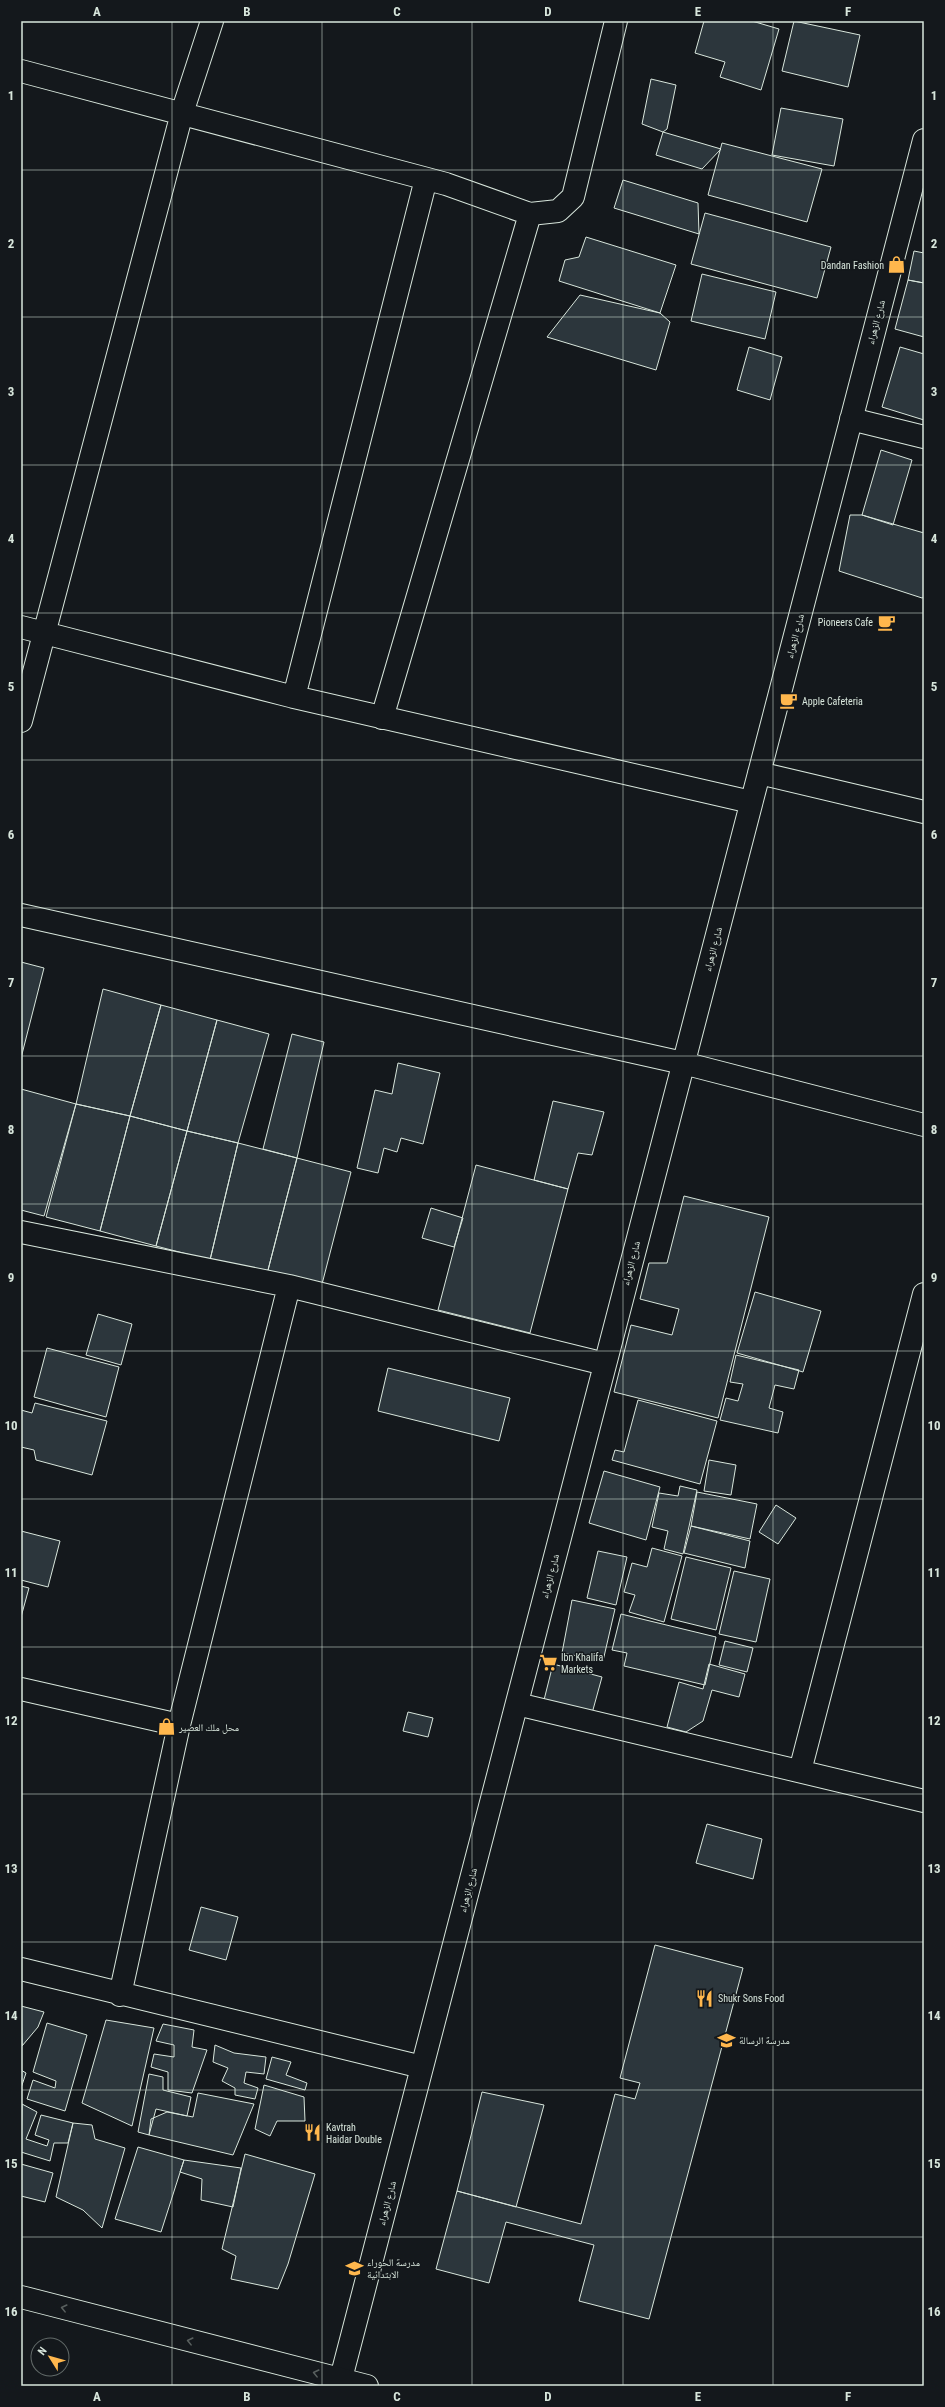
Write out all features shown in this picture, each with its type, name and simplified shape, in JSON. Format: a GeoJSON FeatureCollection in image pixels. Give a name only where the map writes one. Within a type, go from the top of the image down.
{"type":"FeatureCollection","features":[{"type":"Feature","properties":{"kind":"street"},"geometry":{"type":"LineString","coordinates":[[21,721],[182,113],[212,21]]}},
{"type":"Feature","properties":{"kind":"street"},"geometry":{"type":"LineString","coordinates":[[21,71],[426,179],[530,214],[558,211],[573,197],[616,21]]}},
{"type":"Feature","properties":{"kind":"street","name":"شارع الزهراء"},"geometry":{"type":"LineString","coordinates":[[340,2383],[924,140]]}},
{"type":"Feature","properties":{"kind":"street"},"geometry":{"type":"LineString","coordinates":[[294,697],[426,179]]}},
{"type":"Feature","properties":{"kind":"street"},"geometry":{"type":"LineString","coordinates":[[382,718],[530,214]]}},
{"type":"Feature","properties":{"kind":"street"},"geometry":{"type":"LineString","coordinates":[[851,419],[924,437]]}},
{"type":"Feature","properties":{"kind":"street"},"geometry":{"type":"LineString","coordinates":[[21,627],[294,697],[752,802]]}},
{"type":"Feature","properties":{"kind":"street"},"geometry":{"type":"LineString","coordinates":[[759,773],[924,812]]}},
{"type":"Feature","properties":{"kind":"street"},"geometry":{"type":"LineString","coordinates":[[21,915],[684,1063],[924,1125]]}},
{"type":"Feature","properties":{"kind":"street"},"geometry":{"type":"LineString","coordinates":[[21,1232],[289,1286],[605,1364]]}},
{"type":"Feature","properties":{"kind":"street"},"geometry":{"type":"LineString","coordinates":[[120,1995],[179,1725],[289,1286]]}},
{"type":"Feature","properties":{"kind":"street"},"geometry":{"type":"LineString","coordinates":[[800,1771],[924,1294]]}},
{"type":"Feature","properties":{"kind":"street"},"geometry":{"type":"LineString","coordinates":[[21,1689],[179,1725]]}},
{"type":"Feature","properties":{"kind":"street"},"geometry":{"type":"LineString","coordinates":[[517,1704],[924,1801]]}},
{"type":"Feature","properties":{"kind":"street"},"geometry":{"type":"LineString","coordinates":[[21,1969],[120,1995],[422,2067]]}},
{"type":"Feature","properties":{"kind":"street"},"geometry":{"type":"LineString","coordinates":[[21,2297],[340,2383],[367,2386]]}},
{"type":"Feature","properties":{"kind":"building"},"geometry":{"type":"Polygon","coordinates":[[[704,21],[752,21],[779,29],[761,90],[720,77],[725,62],[695,53],[704,21]]]}},
{"type":"Feature","properties":{"kind":"building"},"geometry":{"type":"Polygon","coordinates":[[[794,21],[860,35],[848,87],[782,71],[794,21]]]}},
{"type":"Feature","properties":{"kind":"building"},"geometry":{"type":"Polygon","coordinates":[[[651,79],[676,85],[667,129],[663,132],[642,124],[651,79]]]}},
{"type":"Feature","properties":{"kind":"building"},"geometry":{"type":"Polygon","coordinates":[[[781,108],[843,119],[834,166],[772,155],[781,108]]]}},
{"type":"Feature","properties":{"kind":"building"},"geometry":{"type":"Polygon","coordinates":[[[663,132],[721,149],[702,169],[656,155],[663,132]]]}},
{"type":"Feature","properties":{"kind":"building"},"geometry":{"type":"Polygon","coordinates":[[[722,143],[822,169],[807,222],[708,195],[722,143]]]}},
{"type":"Feature","properties":{"kind":"building"},"geometry":{"type":"Polygon","coordinates":[[[623,180],[698,203],[699,234],[614,208],[623,180]]]}},
{"type":"Feature","properties":{"kind":"building"},"geometry":{"type":"Polygon","coordinates":[[[705,213],[831,247],[817,298],[691,264],[705,213]]]}},
{"type":"Feature","properties":{"kind":"building"},"geometry":{"type":"Polygon","coordinates":[[[586,237],[676,265],[660,313],[559,281],[565,260],[579,257],[586,237]]]}},
{"type":"Feature","properties":{"kind":"building"},"geometry":{"type":"Polygon","coordinates":[[[914,251],[924,253],[924,283],[908,280],[914,251]]]}},
{"type":"Feature","properties":{"kind":"building"},"geometry":{"type":"Polygon","coordinates":[[[702,274],[776,292],[765,339],[691,321],[702,274]]]}},
{"type":"Feature","properties":{"kind":"building"},"geometry":{"type":"Polygon","coordinates":[[[908,280],[924,283],[924,337],[895,329],[908,280]]]}},
{"type":"Feature","properties":{"kind":"building"},"geometry":{"type":"Polygon","coordinates":[[[580,295],[660,313],[670,322],[656,370],[547,337],[580,295]]]}},
{"type":"Feature","properties":{"kind":"building"},"geometry":{"type":"Polygon","coordinates":[[[749,347],[782,357],[770,400],[737,390],[749,347]]]}},
{"type":"Feature","properties":{"kind":"building"},"geometry":{"type":"Polygon","coordinates":[[[900,347],[924,354],[924,420],[882,407],[900,347]]]}},
{"type":"Feature","properties":{"kind":"building"},"geometry":{"type":"Polygon","coordinates":[[[881,450],[912,460],[893,525],[862,515],[881,450]]]}},
{"type":"Feature","properties":{"kind":"building"},"geometry":{"type":"Polygon","coordinates":[[[850,515],[862,515],[924,533],[924,597],[922,598],[839,571],[850,515]]]}},
{"type":"Feature","properties":{"kind":"building"},"geometry":{"type":"Polygon","coordinates":[[[21,962],[44,968],[21,1058],[21,962]]]}},
{"type":"Feature","properties":{"kind":"building"},"geometry":{"type":"Polygon","coordinates":[[[103,989],[161,1005],[130,1116],[76,1104],[103,989]]]}},
{"type":"Feature","properties":{"kind":"building"},"geometry":{"type":"Polygon","coordinates":[[[161,1005],[217,1020],[187,1131],[130,1116],[161,1005]]]}},
{"type":"Feature","properties":{"kind":"building"},"geometry":{"type":"Polygon","coordinates":[[[217,1020],[269,1034],[238,1143],[187,1131],[217,1020]]]}},
{"type":"Feature","properties":{"kind":"building"},"geometry":{"type":"Polygon","coordinates":[[[292,1034],[324,1042],[297,1158],[263,1149],[292,1034]]]}},
{"type":"Feature","properties":{"kind":"building"},"geometry":{"type":"Polygon","coordinates":[[[398,1063],[440,1073],[423,1144],[401,1138],[397,1152],[384,1148],[378,1173],[357,1168],[375,1090],[392,1094],[398,1063]]]}},
{"type":"Feature","properties":{"kind":"building"},"geometry":{"type":"Polygon","coordinates":[[[21,1089],[76,1104],[44,1216],[21,1210],[21,1089]]]}},
{"type":"Feature","properties":{"kind":"building"},"geometry":{"type":"Polygon","coordinates":[[[553,1101],[604,1112],[592,1155],[578,1153],[568,1189],[534,1180],[553,1101]]]}},
{"type":"Feature","properties":{"kind":"building"},"geometry":{"type":"Polygon","coordinates":[[[76,1104],[130,1116],[100,1231],[46,1217],[76,1104]]]}},
{"type":"Feature","properties":{"kind":"building"},"geometry":{"type":"Polygon","coordinates":[[[130,1116],[187,1131],[156,1246],[100,1231],[130,1116]]]}},
{"type":"Feature","properties":{"kind":"building"},"geometry":{"type":"Polygon","coordinates":[[[187,1131],[238,1143],[210,1260],[156,1246],[187,1131]]]}},
{"type":"Feature","properties":{"kind":"building"},"geometry":{"type":"Polygon","coordinates":[[[238,1143],[297,1158],[267,1274],[210,1260],[238,1143]]]}},
{"type":"Feature","properties":{"kind":"building"},"geometry":{"type":"Polygon","coordinates":[[[297,1158],[351,1172],[321,1288],[267,1274],[297,1158]]]}},
{"type":"Feature","properties":{"kind":"building"},"geometry":{"type":"Polygon","coordinates":[[[476,1165],[568,1189],[530,1333],[438,1310],[476,1165]]]}},
{"type":"Feature","properties":{"kind":"building"},"geometry":{"type":"Polygon","coordinates":[[[684,1196],[769,1217],[718,1418],[614,1392],[631,1325],[672,1335],[679,1309],[640,1299],[649,1263],[667,1263],[684,1196]]]}},
{"type":"Feature","properties":{"kind":"building"},"geometry":{"type":"Polygon","coordinates":[[[431,1208],[463,1218],[454,1247],[422,1238],[431,1208]]]}},
{"type":"Feature","properties":{"kind":"building"},"geometry":{"type":"Polygon","coordinates":[[[755,1292],[821,1311],[803,1372],[737,1353],[755,1292]]]}},
{"type":"Feature","properties":{"kind":"building"},"geometry":{"type":"Polygon","coordinates":[[[98,1314],[132,1324],[121,1365],[86,1355],[98,1314]]]}},
{"type":"Feature","properties":{"kind":"building"},"geometry":{"type":"Polygon","coordinates":[[[47,1348],[119,1367],[106,1417],[34,1397],[47,1348]]]}},
{"type":"Feature","properties":{"kind":"building"},"geometry":{"type":"Polygon","coordinates":[[[736,1355],[799,1370],[794,1389],[775,1385],[769,1408],[783,1412],[778,1433],[720,1420],[726,1398],[738,1401],[743,1384],[730,1382],[736,1355]]]}},
{"type":"Feature","properties":{"kind":"building"},"geometry":{"type":"Polygon","coordinates":[[[388,1368],[510,1398],[499,1441],[378,1411],[388,1368]]]}},
{"type":"Feature","properties":{"kind":"building"},"geometry":{"type":"Polygon","coordinates":[[[638,1400],[717,1421],[700,1484],[612,1460],[615,1450],[624,1452],[638,1400]]]}},
{"type":"Feature","properties":{"kind":"building"},"geometry":{"type":"Polygon","coordinates":[[[35,1403],[107,1421],[92,1475],[36,1460],[34,1450],[21,1447],[21,1410],[32,1413],[35,1403]]]}},
{"type":"Feature","properties":{"kind":"building"},"geometry":{"type":"Polygon","coordinates":[[[709,1460],[736,1465],[731,1495],[704,1491],[709,1460]]]}},
{"type":"Feature","properties":{"kind":"building"},"geometry":{"type":"Polygon","coordinates":[[[604,1471],[660,1487],[646,1540],[589,1523],[604,1471]]]}},
{"type":"Feature","properties":{"kind":"building"},"geometry":{"type":"Polygon","coordinates":[[[680,1486],[697,1490],[683,1554],[664,1549],[668,1531],[652,1527],[659,1493],[678,1496],[680,1486]]]}},
{"type":"Feature","properties":{"kind":"building"},"geometry":{"type":"Polygon","coordinates":[[[697,1492],[757,1504],[750,1539],[691,1526],[697,1492]]]}},
{"type":"Feature","properties":{"kind":"building"},"geometry":{"type":"Polygon","coordinates":[[[776,1505],[796,1518],[778,1544],[759,1532],[776,1505]]]}},
{"type":"Feature","properties":{"kind":"building"},"geometry":{"type":"Polygon","coordinates":[[[691,1526],[750,1541],[745,1568],[684,1553],[691,1526]]]}},
{"type":"Feature","properties":{"kind":"building"},"geometry":{"type":"Polygon","coordinates":[[[21,1531],[60,1541],[48,1587],[21,1580],[21,1531]]]}},
{"type":"Feature","properties":{"kind":"building"},"geometry":{"type":"Polygon","coordinates":[[[652,1548],[682,1556],[664,1622],[629,1612],[635,1595],[624,1592],[632,1563],[647,1567],[652,1548]]]}},
{"type":"Feature","properties":{"kind":"building"},"geometry":{"type":"Polygon","coordinates":[[[598,1551],[627,1557],[616,1605],[587,1598],[598,1551]]]}},
{"type":"Feature","properties":{"kind":"building"},"geometry":{"type":"Polygon","coordinates":[[[686,1557],[731,1568],[716,1630],[671,1619],[686,1557]]]}},
{"type":"Feature","properties":{"kind":"building"},"geometry":{"type":"Polygon","coordinates":[[[734,1571],[770,1579],[756,1642],[719,1634],[734,1571]]]}},
{"type":"Feature","properties":{"kind":"building"},"geometry":{"type":"Polygon","coordinates":[[[21,1586],[29,1588],[21,1617],[21,1586]]]}},
{"type":"Feature","properties":{"kind":"building"},"geometry":{"type":"Polygon","coordinates":[[[572,1600],[615,1609],[603,1661],[562,1653],[572,1600]]]}},
{"type":"Feature","properties":{"kind":"building"},"geometry":{"type":"Polygon","coordinates":[[[621,1614],[716,1637],[705,1685],[624,1666],[627,1653],[612,1650],[621,1614]]]}},
{"type":"Feature","properties":{"kind":"building"},"geometry":{"type":"Polygon","coordinates":[[[725,1641],[753,1648],[747,1672],[719,1665],[725,1641]]]}},
{"type":"Feature","properties":{"kind":"building"},"geometry":{"type":"Polygon","coordinates":[[[553,1664],[602,1677],[591,1717],[542,1708],[553,1664]]]}},
{"type":"Feature","properties":{"kind":"building"},"geometry":{"type":"Polygon","coordinates":[[[709,1664],[745,1674],[739,1697],[712,1690],[703,1721],[686,1732],[667,1727],[679,1682],[703,1689],[709,1664]]]}},
{"type":"Feature","properties":{"kind":"building"},"geometry":{"type":"Polygon","coordinates":[[[408,1712],[433,1718],[428,1737],[403,1731],[408,1712]]]}},
{"type":"Feature","properties":{"kind":"building"},"geometry":{"type":"Polygon","coordinates":[[[707,1824],[762,1839],[753,1879],[696,1863],[707,1824]]]}},
{"type":"Feature","properties":{"kind":"building"},"geometry":{"type":"Polygon","coordinates":[[[201,1907],[238,1917],[226,1960],[189,1950],[201,1907]]]}},
{"type":"Feature","properties":{"kind":"building"},"geometry":{"type":"Polygon","coordinates":[[[655,1945],[743,1968],[649,2319],[579,2301],[594,2245],[506,2222],[489,2283],[436,2269],[457,2191],[581,2224],[615,2094],[635,2099],[640,2083],[620,2078],[655,1945]]]}},
{"type":"Feature","properties":{"kind":"building"},"geometry":{"type":"Polygon","coordinates":[[[21,2006],[44,2012],[38,2027],[22,2046],[21,2006]]]}},
{"type":"Feature","properties":{"kind":"building"},"geometry":{"type":"Polygon","coordinates":[[[106,2020],[154,2028],[132,2126],[82,2103],[106,2020]]]}},
{"type":"Feature","properties":{"kind":"building"},"geometry":{"type":"Polygon","coordinates":[[[47,2023],[87,2035],[65,2111],[27,2099],[33,2080],[55,2088],[56,2081],[33,2072],[47,2023]]]}},
{"type":"Feature","properties":{"kind":"building"},"geometry":{"type":"Polygon","coordinates":[[[163,2024],[194,2030],[192,2047],[207,2050],[192,2093],[168,2090],[168,2072],[151,2067],[154,2054],[174,2057],[174,2045],[156,2041],[163,2024]]]}},
{"type":"Feature","properties":{"kind":"building"},"geometry":{"type":"Polygon","coordinates":[[[215,2045],[234,2053],[266,2057],[264,2074],[246,2072],[244,2083],[258,2088],[255,2099],[235,2095],[235,2088],[222,2081],[228,2068],[213,2062],[215,2045]]]}},
{"type":"Feature","properties":{"kind":"building"},"geometry":{"type":"Polygon","coordinates":[[[272,2057],[291,2062],[286,2075],[307,2083],[305,2090],[266,2079],[272,2057]]]}},
{"type":"Feature","properties":{"kind":"building"},"geometry":{"type":"Polygon","coordinates":[[[21,2070],[26,2073],[21,2088],[21,2070]]]}},
{"type":"Feature","properties":{"kind":"building"},"geometry":{"type":"Polygon","coordinates":[[[149,2074],[163,2077],[163,2090],[191,2097],[187,2116],[156,2109],[149,2135],[138,2132],[149,2074]]]}},
{"type":"Feature","properties":{"kind":"building"},"geometry":{"type":"Polygon","coordinates":[[[264,2085],[304,2097],[305,2121],[277,2121],[270,2136],[255,2129],[264,2085]]]}},
{"type":"Feature","properties":{"kind":"building"},"geometry":{"type":"Polygon","coordinates":[[[482,2092],[544,2105],[516,2207],[457,2191],[482,2092]]]}},
{"type":"Feature","properties":{"kind":"building"},"geometry":{"type":"Polygon","coordinates":[[[198,2093],[254,2104],[233,2155],[149,2135],[151,2119],[167,2112],[193,2117],[198,2093]]]}},
{"type":"Feature","properties":{"kind":"building"},"geometry":{"type":"Polygon","coordinates":[[[22,2104],[37,2112],[26,2139],[47,2146],[49,2140],[35,2135],[41,2115],[73,2123],[68,2143],[54,2143],[50,2161],[21,2152],[22,2104]]]}},
{"type":"Feature","properties":{"kind":"building"},"geometry":{"type":"Polygon","coordinates":[[[73,2123],[92,2125],[95,2139],[125,2148],[102,2228],[83,2210],[56,2197],[73,2123]]]}},
{"type":"Feature","properties":{"kind":"building"},"geometry":{"type":"Polygon","coordinates":[[[138,2147],[184,2160],[161,2232],[115,2219],[138,2147]]]}},
{"type":"Feature","properties":{"kind":"building"},"geometry":{"type":"Polygon","coordinates":[[[245,2154],[315,2174],[288,2264],[278,2289],[231,2279],[236,2256],[222,2249],[245,2154]]]}},
{"type":"Feature","properties":{"kind":"building"},"geometry":{"type":"Polygon","coordinates":[[[184,2160],[241,2168],[233,2207],[201,2200],[202,2179],[180,2172],[184,2160]]]}},
{"type":"Feature","properties":{"kind":"building"},"geometry":{"type":"Polygon","coordinates":[[[21,2164],[53,2173],[45,2202],[21,2196],[21,2164]]]}},
{"type":"Feature","properties":{"kind":"place","name":"Dandan Fashion"},"geometry":{"type":"Point","coordinates":[897,265]}},
{"type":"Feature","properties":{"kind":"place","name":"Pioneers Cafe"},"geometry":{"type":"Point","coordinates":[886,622]}},
{"type":"Feature","properties":{"kind":"place","name":"Apple Cafeteria"},"geometry":{"type":"Point","coordinates":[789,701]}},
{"type":"Feature","properties":{"kind":"place","name":"Ibn Khalifa Markets"},"geometry":{"type":"Point","coordinates":[548,1663]}},
{"type":"Feature","properties":{"kind":"place","name":"محل ملك العصير"},"geometry":{"type":"Point","coordinates":[166,1727]}},
{"type":"Feature","properties":{"kind":"place","name":"Shukr Sons Food"},"geometry":{"type":"Point","coordinates":[705,1998]}},
{"type":"Feature","properties":{"kind":"place","name":"مدرسة الرسالة"},"geometry":{"type":"Point","coordinates":[726,2040]}},
{"type":"Feature","properties":{"kind":"place","name":"Kavtrah Haidar Double"},"geometry":{"type":"Point","coordinates":[313,2133]}},
{"type":"Feature","properties":{"kind":"place","name":"مدرسة الحوراء الابتدائية"},"geometry":{"type":"Point","coordinates":[354,2268]}}]}
